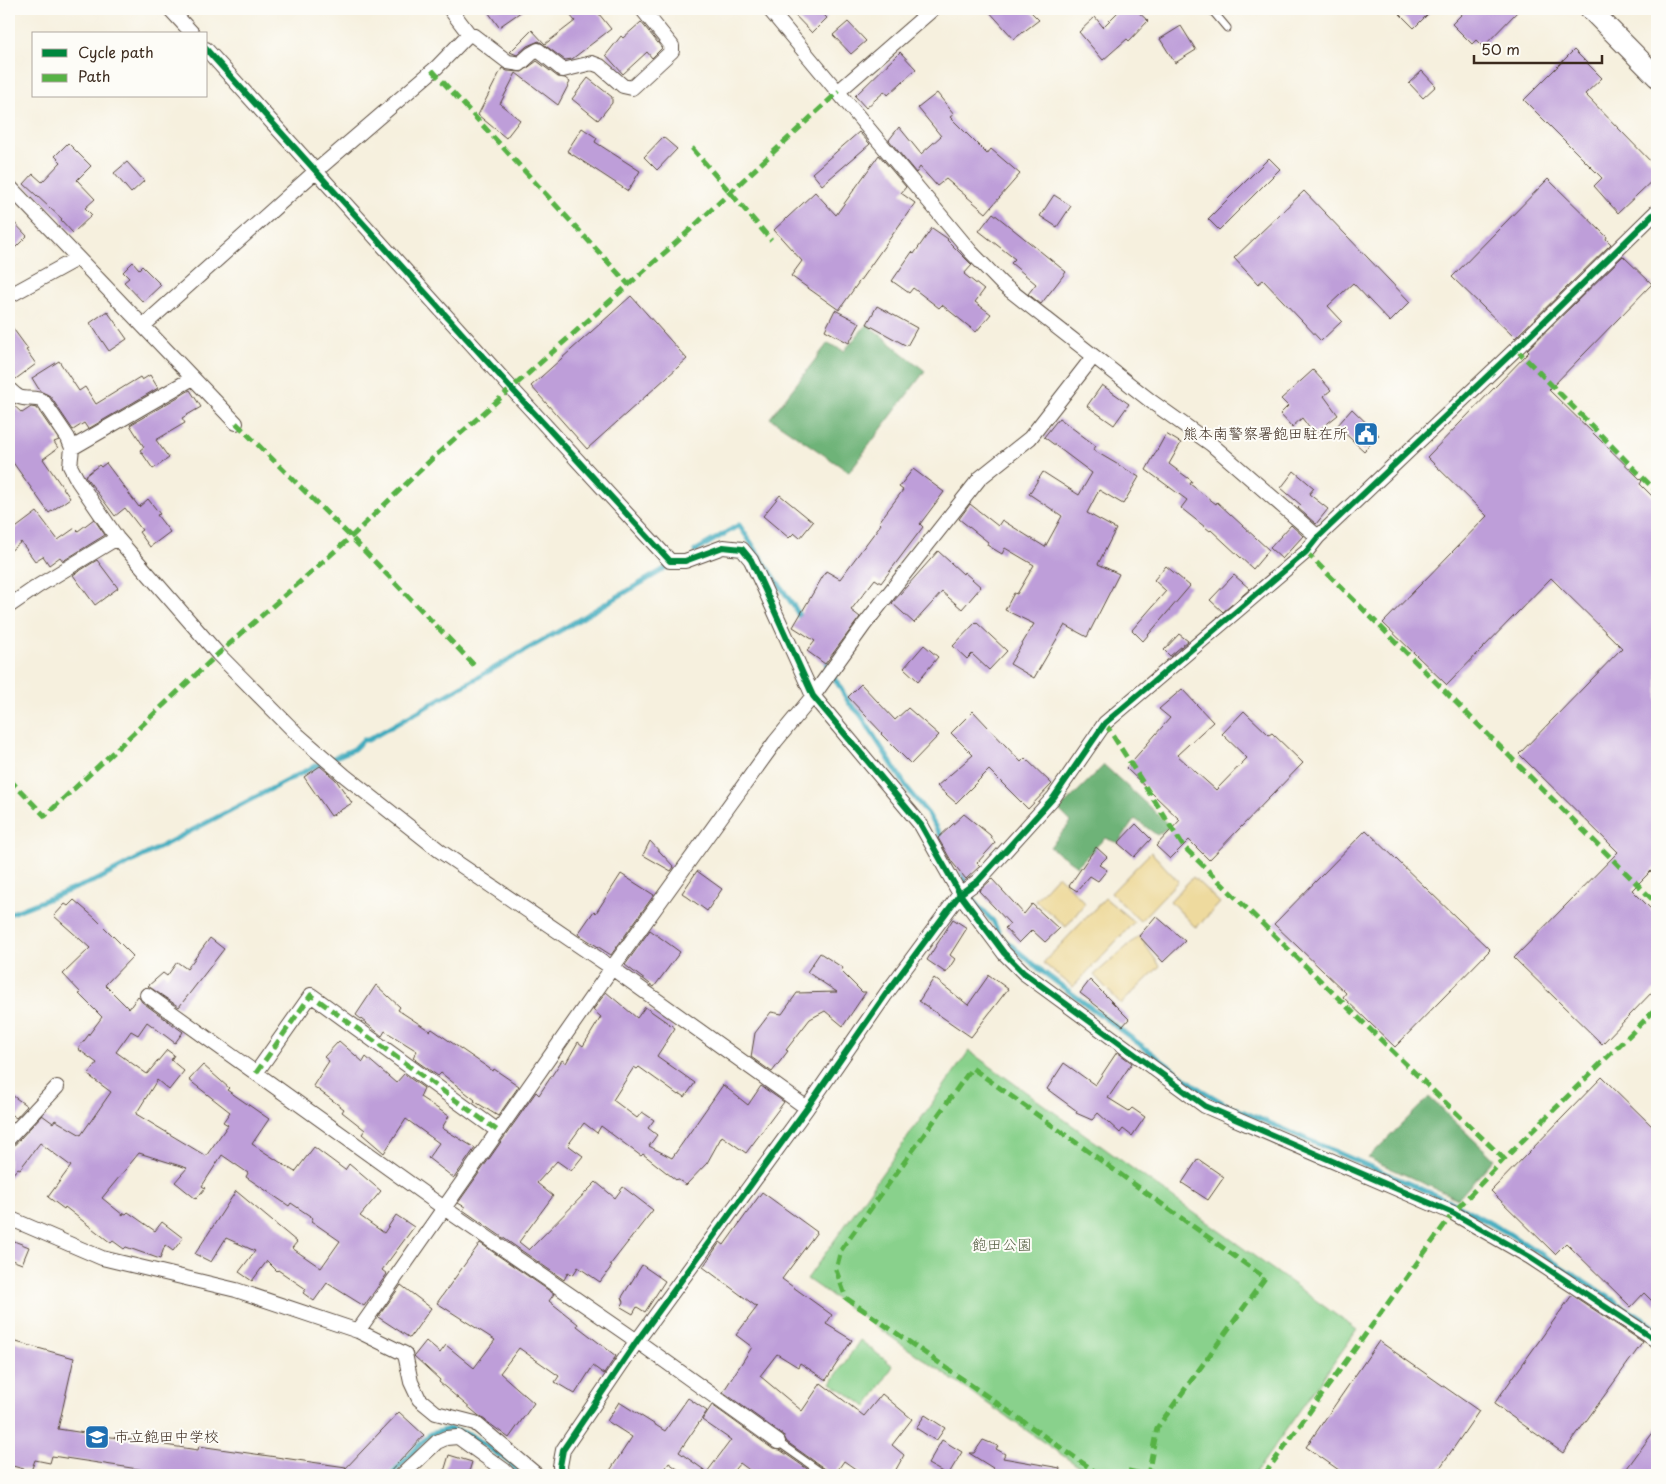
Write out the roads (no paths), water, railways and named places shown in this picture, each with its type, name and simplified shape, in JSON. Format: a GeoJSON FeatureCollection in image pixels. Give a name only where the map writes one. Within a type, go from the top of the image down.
{"type":"FeatureCollection","features":[{"type":"Feature","properties":{"kind":"main road"},"geometry":{"type":"LineString","coordinates":[[1590,9],[1657,77]]}},
{"type":"Feature","properties":{"kind":"street"},"geometry":{"type":"LineString","coordinates":[[170,9],[191,32]]}},
{"type":"Feature","properties":{"kind":"street"},"geometry":{"type":"LineString","coordinates":[[450,9],[469,34],[508,62],[520,64],[538,50],[563,70],[592,63],[600,66],[623,86],[632,88],[672,51],[672,46],[642,9]]}},
{"type":"Feature","properties":{"kind":"street"},"geometry":{"type":"LineString","coordinates":[[770,9],[971,252],[1002,284],[1093,357],[1211,444],[1318,537]]}},
{"type":"Feature","properties":{"kind":"street"},"geometry":{"type":"LineString","coordinates":[[839,91],[933,9]]}},
{"type":"Feature","properties":{"kind":"street"},"geometry":{"type":"LineString","coordinates":[[143,326],[316,171],[437,67],[469,34]]}},
{"type":"Feature","properties":{"kind":"street"},"geometry":{"type":"LineString","coordinates":[[208,51],[512,389],[670,560],[685,562],[724,547],[742,549],[751,560],[813,696],[921,825],[960,894],[1004,952],[1024,973],[1205,1106],[1453,1213],[1530,1257],[1657,1341]]}},
{"type":"Feature","properties":{"kind":"street"},"geometry":{"type":"LineString","coordinates":[[9,186],[236,423]]}},
{"type":"Feature","properties":{"kind":"street"},"geometry":{"type":"LineString","coordinates":[[561,1475],[560,1466],[563,1450],[637,1341],[807,1108],[886,994],[960,894],[978,880],[1054,797],[1105,722],[1306,552],[1318,537],[1516,349],[1657,210]]}},
{"type":"Feature","properties":{"kind":"street"},"geometry":{"type":"LineString","coordinates":[[9,296],[78,258]]}},
{"type":"Feature","properties":{"kind":"street"},"geometry":{"type":"LineString","coordinates":[[358,1331],[612,968],[774,742],[813,696],[864,625],[980,478],[1030,438],[1093,357]]}},
{"type":"Feature","properties":{"kind":"street"},"geometry":{"type":"LineString","coordinates":[[72,448],[193,378]]}},
{"type":"Feature","properties":{"kind":"street"},"geometry":{"type":"LineString","coordinates":[[9,389],[18,397],[37,398],[43,401],[68,438],[72,448],[70,466],[117,538],[218,654],[298,735],[345,776],[440,851],[612,968],[807,1108]]}},
{"type":"Feature","properties":{"kind":"street"},"geometry":{"type":"LineString","coordinates":[[9,606],[117,538]]}},
{"type":"Feature","properties":{"kind":"street"},"geometry":{"type":"LineString","coordinates":[[146,995],[444,1208],[637,1341],[778,1442]]}},
{"type":"Feature","properties":{"kind":"street"},"geometry":{"type":"LineString","coordinates":[[256,1073],[311,995],[498,1131]]}},
{"type":"Feature","properties":{"kind":"street"},"geometry":{"type":"LineString","coordinates":[[9,1138],[57,1087]]}},
{"type":"Feature","properties":{"kind":"street"},"geometry":{"type":"LineString","coordinates":[[9,1218],[102,1258],[236,1290],[358,1331],[405,1354],[411,1382],[420,1399],[436,1413],[475,1423],[537,1475]]}},
{"type":"Feature","properties":{"kind":"street"},"geometry":{"type":"LineString","coordinates":[[402,1475],[437,1442],[458,1436],[509,1475]]}},
{"type":"Feature","properties":{"kind":"lane"},"geometry":{"type":"LineString","coordinates":[[1211,9],[1227,28]]}},
{"type":"Feature","properties":{"kind":"lane"},"geometry":{"type":"LineString","coordinates":[[778,1442],[825,1475]]}},
{"type":"Feature","properties":{"kind":"waterway"},"geometry":{"type":"LineString","coordinates":[[695,551],[739,525],[795,608],[802,622]]}},
{"type":"Feature","properties":{"kind":"waterway"},"geometry":{"type":"LineString","coordinates":[[9,914],[99,879],[315,766],[354,749],[363,740],[368,740],[673,564]]}},
{"type":"Feature","properties":{"kind":"waterway"},"geometry":{"type":"LineString","coordinates":[[823,658],[849,703],[860,714],[909,791],[928,814],[943,840]]}},
{"type":"Feature","properties":{"kind":"waterway"},"geometry":{"type":"LineString","coordinates":[[962,871],[977,905],[993,921],[1001,937],[1043,972],[1201,1090],[1223,1103],[1456,1204],[1508,1233],[1657,1328]]}},
{"type":"Feature","properties":{"kind":"waterway"},"geometry":{"type":"LineString","coordinates":[[391,1475],[430,1434],[449,1429],[469,1434],[510,1463],[520,1475]]}},
{"type":"Feature","properties":{"kind":"place","name":"熊本南警察署飽田駐在所"},"geometry":{"type":"Point","coordinates":[1366,434]}},
{"type":"Feature","properties":{"kind":"place","name":"市立飽田中学校"},"geometry":{"type":"Point","coordinates":[97,1437]}},
{"type":"Feature","properties":{"kind":"park label","name":"飽田公園"},"geometry":{"type":"Point","coordinates":[1002,1245]}}]}
